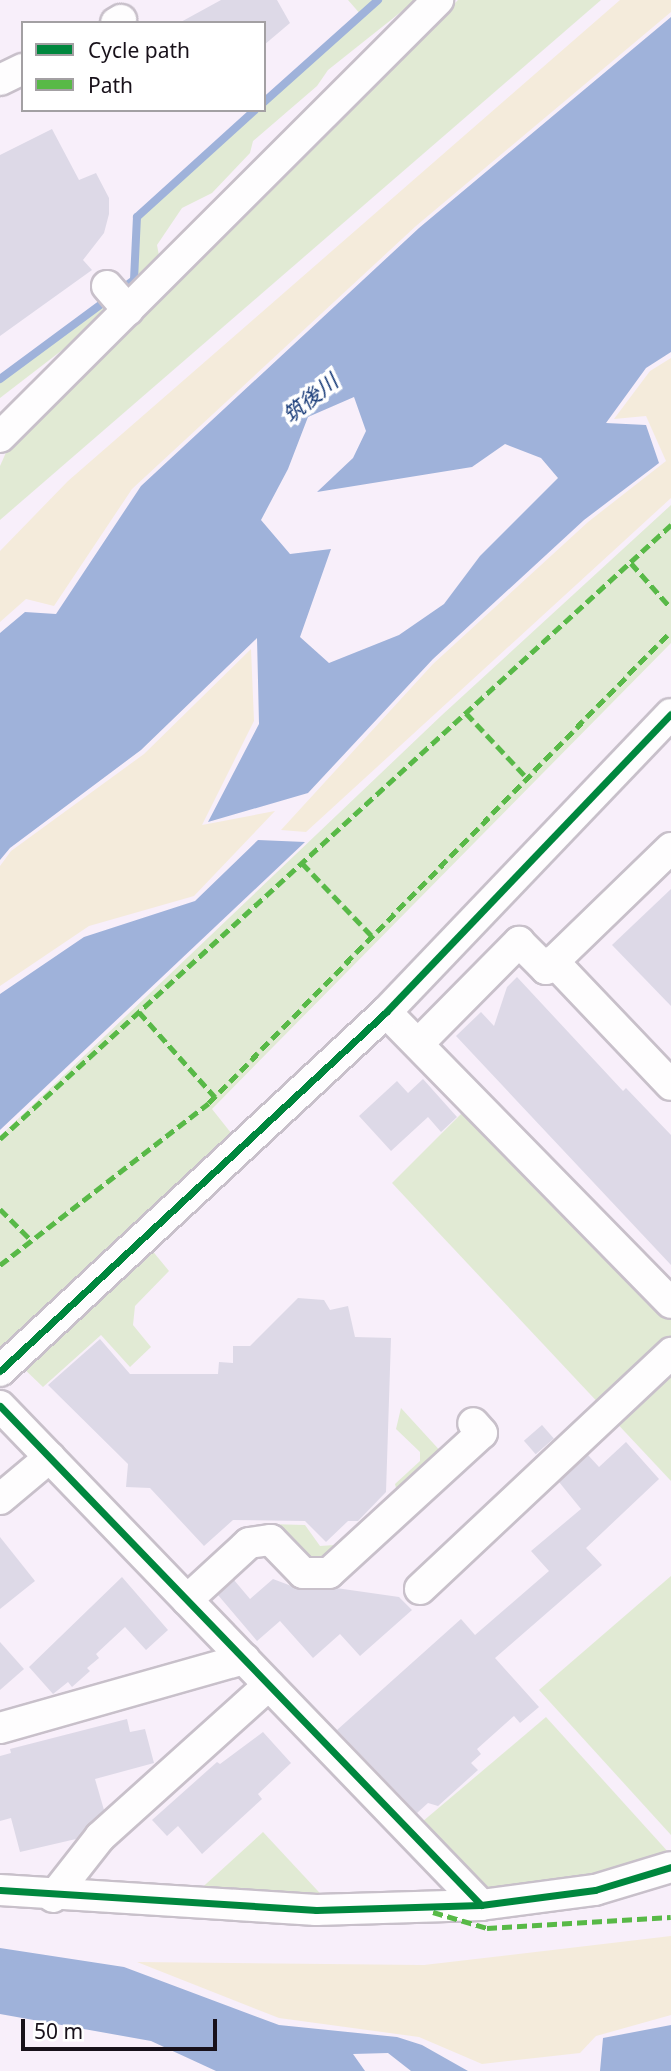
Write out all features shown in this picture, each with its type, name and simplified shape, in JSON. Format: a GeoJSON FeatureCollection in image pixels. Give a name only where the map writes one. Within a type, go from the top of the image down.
{"type":"FeatureCollection","features":[{"type":"Feature","properties":{"kind":"street"},"geometry":{"type":"LineString","coordinates":[[0,437],[119,300],[438,0]]}},
{"type":"Feature","properties":{"kind":"street"},"geometry":{"type":"LineString","coordinates":[[0,80],[21,69]]}},
{"type":"Feature","properties":{"kind":"street"},"geometry":{"type":"LineString","coordinates":[[0,1371],[386,1012],[671,714]]}},
{"type":"Feature","properties":{"kind":"street"},"geometry":{"type":"LineString","coordinates":[[418,1044],[519,942],[546,969],[671,848]]}},
{"type":"Feature","properties":{"kind":"street"},"geometry":{"type":"LineString","coordinates":[[554,961],[671,1085]]}},
{"type":"Feature","properties":{"kind":"street"},"geometry":{"type":"LineString","coordinates":[[386,1012],[671,1303]]}},
{"type":"Feature","properties":{"kind":"street"},"geometry":{"type":"LineString","coordinates":[[420,1589],[671,1353]]}},
{"type":"Feature","properties":{"kind":"street"},"geometry":{"type":"LineString","coordinates":[[0,1406],[481,1905]]}},
{"type":"Feature","properties":{"kind":"street"},"geometry":{"type":"LineString","coordinates":[[187,1600],[249,1543],[271,1540],[303,1573],[329,1573],[482,1433],[472,1423]]}},
{"type":"Feature","properties":{"kind":"street"},"geometry":{"type":"LineString","coordinates":[[0,1499],[50,1457]]}},
{"type":"Feature","properties":{"kind":"street"},"geometry":{"type":"LineString","coordinates":[[0,1728],[244,1659]]}},
{"type":"Feature","properties":{"kind":"street"},"geometry":{"type":"LineString","coordinates":[[53,1897],[100,1837],[269,1685]]}},
{"type":"Feature","properties":{"kind":"street"},"geometry":{"type":"LineString","coordinates":[[0,1890],[53,1897],[316,1910],[481,1905],[595,1890],[671,1867]]}},
{"type":"Feature","properties":{"kind":"green space"},"geometry":{"type":"Polygon","coordinates":[[[348,0],[416,0],[328,70],[317,86],[253,141],[250,153],[212,193],[182,208],[157,245],[161,266],[137,280],[139,218],[256,112],[266,112],[266,103],[362,16],[348,0]]]}},
{"type":"Feature","properties":{"kind":"green space"},"geometry":{"type":"Polygon","coordinates":[[[458,0],[601,0],[0,520],[0,466],[8,448],[458,0]]]}},
{"type":"Feature","properties":{"kind":"green space"},"geometry":{"type":"Polygon","coordinates":[[[106,304],[113,311],[0,398],[0,382],[106,304]]]}},
{"type":"Feature","properties":{"kind":"green space"},"geometry":{"type":"Polygon","coordinates":[[[671,505],[671,643],[212,1109],[235,1138],[0,1349],[0,1136],[442,715],[671,505]]]}},
{"type":"Feature","properties":{"kind":"green space"},"geometry":{"type":"Polygon","coordinates":[[[469,1106],[671,1309],[671,1341],[604,1409],[392,1183],[469,1106]]]}},
{"type":"Feature","properties":{"kind":"green space"},"geometry":{"type":"Polygon","coordinates":[[[146,1243],[169,1271],[135,1306],[133,1325],[151,1347],[130,1367],[101,1335],[43,1387],[19,1364],[146,1243]]]}},
{"type":"Feature","properties":{"kind":"green space"},"geometry":{"type":"Polygon","coordinates":[[[671,1360],[671,1481],[611,1417],[671,1360]]]}},
{"type":"Feature","properties":{"kind":"green space"},"geometry":{"type":"Polygon","coordinates":[[[401,1408],[444,1455],[398,1496],[395,1484],[420,1461],[420,1452],[396,1429],[401,1408]]]}},
{"type":"Feature","properties":{"kind":"green space"},"geometry":{"type":"Polygon","coordinates":[[[268,1524],[305,1525],[320,1546],[335,1545],[359,1526],[329,1563],[302,1562],[268,1524]]]}},
{"type":"Feature","properties":{"kind":"green space"},"geometry":{"type":"Polygon","coordinates":[[[671,1576],[671,1835],[539,1690],[671,1576]]]}},
{"type":"Feature","properties":{"kind":"green space"},"geometry":{"type":"Polygon","coordinates":[[[546,1717],[670,1854],[598,1875],[488,1894],[422,1822],[546,1717]]]}},
{"type":"Feature","properties":{"kind":"green space"},"geometry":{"type":"Polygon","coordinates":[[[263,1832],[330,1904],[195,1894],[263,1832]]]}},
{"type":"Feature","properties":{"kind":"sand"},"geometry":{"type":"Polygon","coordinates":[[[620,0],[671,0],[671,12],[416,226],[132,489],[54,606],[26,599],[0,622],[0,551],[68,481],[620,0]]]}},
{"type":"Feature","properties":{"kind":"sand"},"geometry":{"type":"Polygon","coordinates":[[[671,358],[671,498],[306,832],[281,830],[433,664],[588,522],[666,461],[646,416],[614,419],[650,371],[671,358]]]}},
{"type":"Feature","properties":{"kind":"sand"},"geometry":{"type":"Polygon","coordinates":[[[251,649],[254,721],[202,825],[275,811],[194,896],[89,926],[0,986],[0,866],[11,851],[144,754],[251,649]]]}},
{"type":"Feature","properties":{"kind":"sand"},"geometry":{"type":"Polygon","coordinates":[[[671,1936],[671,2015],[596,2036],[580,2053],[482,2064],[419,2037],[279,2018],[137,1962],[424,1965],[671,1936]]]}},
{"type":"Feature","properties":{"kind":"water","name":"筑後川"},"geometry":{"type":"Polygon","coordinates":[[[671,17],[671,352],[646,368],[606,423],[646,425],[659,463],[584,520],[433,659],[308,793],[208,822],[259,724],[257,638],[141,750],[10,848],[0,860],[0,633],[25,612],[56,614],[141,486],[419,228],[671,17]],[[354,397],[308,417],[288,469],[261,520],[290,554],[331,549],[300,637],[329,663],[399,635],[444,604],[480,556],[558,478],[541,458],[505,444],[472,467],[317,492],[353,458],[366,431],[354,397]]]}},
{"type":"Feature","properties":{"kind":"water"},"geometry":{"type":"Polygon","coordinates":[[[258,840],[305,842],[0,1130],[0,994],[84,937],[195,901],[258,840]]]}},
{"type":"Feature","properties":{"kind":"water"},"geometry":{"type":"Polygon","coordinates":[[[0,1948],[124,1967],[279,2025],[397,2037],[422,2045],[468,2071],[411,2071],[388,2053],[353,2054],[365,2071],[216,2071],[151,2041],[0,2014],[0,1948]]]}},
{"type":"Feature","properties":{"kind":"water"},"geometry":{"type":"Polygon","coordinates":[[[671,2025],[671,2071],[600,2071],[603,2038],[671,2025]]]}},
{"type":"Feature","properties":{"kind":"building"},"geometry":{"type":"Polygon","coordinates":[[[221,0],[277,0],[290,23],[266,43],[266,21],[183,21],[221,0]]]}},
{"type":"Feature","properties":{"kind":"building"},"geometry":{"type":"Polygon","coordinates":[[[52,129],[79,180],[96,173],[109,198],[109,214],[104,233],[83,260],[92,270],[0,336],[0,155],[52,129]]]}},
{"type":"Feature","properties":{"kind":"building"},"geometry":{"type":"Polygon","coordinates":[[[671,889],[671,1006],[612,945],[671,889]]]}},
{"type":"Feature","properties":{"kind":"building"},"geometry":{"type":"Polygon","coordinates":[[[517,977],[623,1091],[626,1088],[671,1135],[671,1265],[456,1036],[481,1012],[494,1026],[507,987],[517,977]]]}},
{"type":"Feature","properties":{"kind":"building"},"geometry":{"type":"Polygon","coordinates":[[[423,1079],[457,1117],[441,1132],[428,1117],[391,1151],[359,1116],[397,1081],[408,1093],[423,1079]]]}},
{"type":"Feature","properties":{"kind":"building"},"geometry":{"type":"Polygon","coordinates":[[[298,1298],[324,1300],[330,1310],[348,1306],[355,1337],[391,1338],[386,1492],[358,1521],[348,1521],[326,1542],[305,1521],[233,1520],[204,1546],[150,1488],[126,1487],[128,1464],[48,1385],[100,1339],[130,1374],[218,1374],[219,1362],[233,1363],[233,1346],[250,1346],[298,1298]]]}},
{"type":"Feature","properties":{"kind":"building"},"geometry":{"type":"Polygon","coordinates":[[[542,1425],[554,1439],[536,1454],[524,1441],[542,1425]]]}},
{"type":"Feature","properties":{"kind":"building"},"geometry":{"type":"Polygon","coordinates":[[[626,1442],[659,1479],[586,1548],[602,1565],[495,1658],[539,1707],[520,1723],[514,1716],[477,1749],[481,1754],[471,1763],[478,1770],[438,1806],[428,1803],[417,1813],[337,1730],[461,1619],[475,1635],[549,1571],[531,1551],[581,1509],[559,1482],[588,1455],[599,1467],[626,1442]]]}},
{"type":"Feature","properties":{"kind":"building"},"geometry":{"type":"Polygon","coordinates":[[[0,1537],[35,1581],[0,1609],[0,1537]]]}},
{"type":"Feature","properties":{"kind":"building"},"geometry":{"type":"Polygon","coordinates":[[[122,1577],[168,1630],[146,1650],[125,1627],[96,1654],[99,1658],[87,1668],[90,1671],[72,1687],[68,1682],[53,1694],[29,1667],[122,1577]]]}},
{"type":"Feature","properties":{"kind":"building"},"geometry":{"type":"Polygon","coordinates":[[[273,1579],[302,1590],[336,1588],[399,1597],[412,1610],[360,1656],[340,1634],[313,1658],[280,1621],[257,1641],[218,1595],[234,1580],[250,1599],[273,1579]]]}},
{"type":"Feature","properties":{"kind":"building"},"geometry":{"type":"Polygon","coordinates":[[[0,1642],[24,1669],[0,1690],[0,1642]]]}},
{"type":"Feature","properties":{"kind":"building"},"geometry":{"type":"Polygon","coordinates":[[[127,1719],[130,1732],[145,1729],[154,1763],[95,1779],[104,1810],[76,1839],[20,1852],[11,1818],[0,1821],[0,1756],[11,1753],[10,1749],[127,1719]]]}},
{"type":"Feature","properties":{"kind":"building"},"geometry":{"type":"Polygon","coordinates":[[[263,1732],[291,1763],[258,1794],[262,1799],[202,1854],[178,1826],[167,1836],[152,1820],[217,1762],[220,1764],[263,1732]]]}},
{"type":"Feature","properties":{"kind":"waterway"},"geometry":{"type":"LineString","coordinates":[[266,100],[378,0]]}},
{"type":"Feature","properties":{"kind":"waterway"},"geometry":{"type":"LineString","coordinates":[[0,379],[134,280],[137,217],[253,112]]}},
{"type":"Feature","properties":{"kind":"marked path"},"geometry":{"type":"LineString","coordinates":[[0,1139],[671,525]]}},
{"type":"Feature","properties":{"kind":"marked path"},"geometry":{"type":"LineString","coordinates":[[631,563],[671,608]]}},
{"type":"Feature","properties":{"kind":"marked path"},"geometry":{"type":"LineString","coordinates":[[0,1265],[209,1103],[671,631]]}},
{"type":"Feature","properties":{"kind":"marked path"},"geometry":{"type":"LineString","coordinates":[[466,713],[527,778]]}},
{"type":"Feature","properties":{"kind":"marked path"},"geometry":{"type":"LineString","coordinates":[[302,863],[372,936]]}},
{"type":"Feature","properties":{"kind":"marked path"},"geometry":{"type":"LineString","coordinates":[[139,1012],[215,1097]]}},
{"type":"Feature","properties":{"kind":"marked path"},"geometry":{"type":"LineString","coordinates":[[0,1209],[30,1239]]}},
{"type":"Feature","properties":{"kind":"marked path"},"geometry":{"type":"LineString","coordinates":[[433,1912],[487,1928],[671,1917]]}},
{"type":"Feature","properties":{"kind":"cycle path"},"geometry":{"type":"LineString","coordinates":[[0,1371],[386,1012],[671,714]]}},
{"type":"Feature","properties":{"kind":"cycle path"},"geometry":{"type":"LineString","coordinates":[[0,1406],[481,1905]]}},
{"type":"Feature","properties":{"kind":"cycle path"},"geometry":{"type":"LineString","coordinates":[[0,1890],[316,1910],[481,1905],[595,1890],[671,1867]]}}]}
